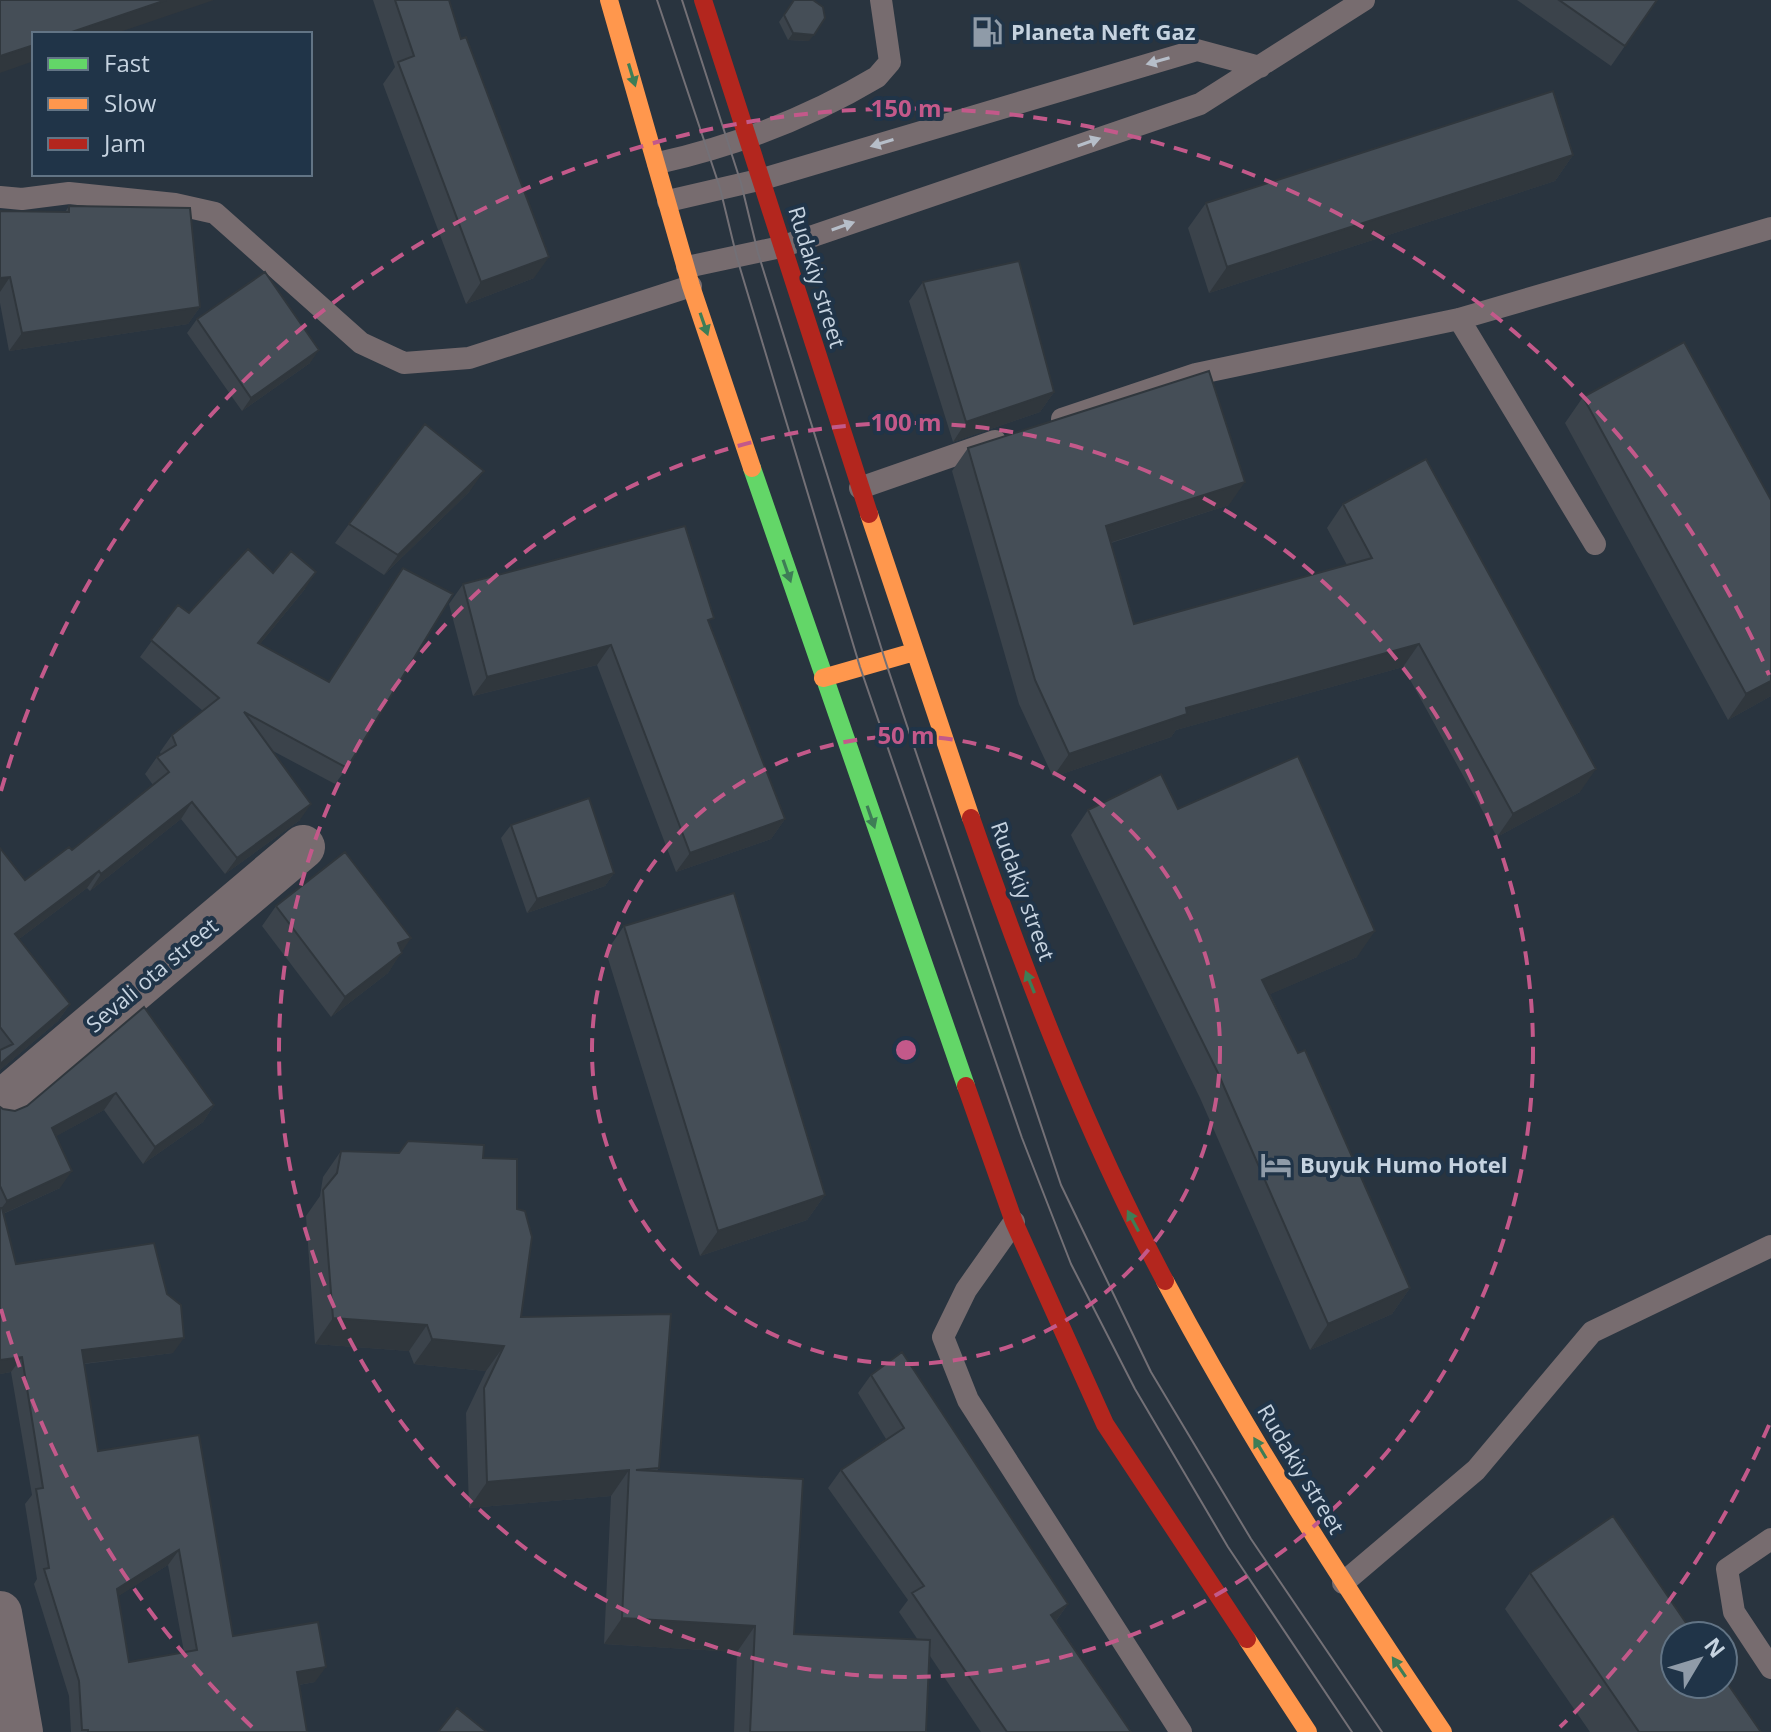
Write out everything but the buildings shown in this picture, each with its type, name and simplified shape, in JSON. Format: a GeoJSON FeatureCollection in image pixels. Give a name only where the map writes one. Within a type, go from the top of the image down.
{"type":"FeatureCollection","features":[{"type":"Feature","properties":{"kind":"main road"},"geometry":{"type":"LineString","coordinates":[[609,0],[689,277],[823,678],[1014,1222],[1105,1424],[1308,1732]]}},
{"type":"Feature","properties":{"kind":"main road","name":"Rudakiy street"},"geometry":{"type":"LineString","coordinates":[[703,0],[914,652],[1012,937],[1114,1185],[1210,1366],[1343,1583],[1443,1732]]}},
{"type":"Feature","properties":{"kind":"main road"},"geometry":{"type":"LineString","coordinates":[[823,678],[914,652]]}},
{"type":"Feature","properties":{"kind":"street","name":"Sevali ota street"},"geometry":{"type":"LineString","coordinates":[[0,1103],[303,847]]}},
{"type":"Feature","properties":{"kind":"street"},"geometry":{"type":"LineString","coordinates":[[0,1613],[21,1732]]}},
{"type":"Feature","properties":{"kind":"lane"},"geometry":{"type":"LineString","coordinates":[[658,163],[707,152],[749,137],[877,77],[890,62],[881,0]]}},
{"type":"Feature","properties":{"kind":"lane"},"geometry":{"type":"LineString","coordinates":[[0,197],[22,199],[69,193],[175,204],[215,213],[361,343],[404,363],[469,358],[689,277],[1200,104],[1364,0]]}},
{"type":"Feature","properties":{"kind":"lane"},"geometry":{"type":"LineString","coordinates":[[668,201],[763,179],[1197,50],[1260,67]]}},
{"type":"Feature","properties":{"kind":"lane"},"geometry":{"type":"LineString","coordinates":[[1042,425],[1196,374],[1459,319],[1771,228]]}},
{"type":"Feature","properties":{"kind":"lane"},"geometry":{"type":"LineString","coordinates":[[1459,319],[1595,544]]}},
{"type":"Feature","properties":{"kind":"lane"},"geometry":{"type":"LineString","coordinates":[[860,488],[1014,435]]}},
{"type":"Feature","properties":{"kind":"lane"},"geometry":{"type":"LineString","coordinates":[[1014,1222],[966,1290],[943,1337],[968,1400],[1181,1732]]}},
{"type":"Feature","properties":{"kind":"lane"},"geometry":{"type":"LineString","coordinates":[[1343,1583],[1476,1470],[1592,1332],[1771,1246]]}},
{"type":"Feature","properties":{"kind":"lane"},"geometry":{"type":"LineString","coordinates":[[1771,1539],[1727,1569],[1734,1612],[1771,1668]]}},
{"type":"Feature","properties":{"kind":"tram line"},"geometry":{"type":"LineString","coordinates":[[657,0],[720,188],[737,258],[860,667],[1022,1138],[1071,1264],[1135,1389],[1228,1547],[1352,1732]]}},
{"type":"Feature","properties":{"kind":"tram line"},"geometry":{"type":"LineString","coordinates":[[682,0],[741,183],[758,253],[885,660],[1061,1185],[1151,1372],[1251,1539],[1382,1732]]}},
{"type":"Feature","properties":{"kind":"traffic: fast"},"geometry":{"type":"LineString","coordinates":[[752,468],[966,1086]]}},
{"type":"Feature","properties":{"kind":"traffic: slow"},"geometry":{"type":"LineString","coordinates":[[609,0],[691,286],[752,468]]}},
{"type":"Feature","properties":{"kind":"traffic: slow"},"geometry":{"type":"LineString","coordinates":[[869,514],[971,818]]}},
{"type":"Feature","properties":{"kind":"traffic: slow"},"geometry":{"type":"LineString","coordinates":[[823,678],[914,652]]}},
{"type":"Feature","properties":{"kind":"traffic: slow"},"geometry":{"type":"LineString","coordinates":[[1165,1281],[1298,1510],[1443,1732]]}},
{"type":"Feature","properties":{"kind":"traffic: slow"},"geometry":{"type":"LineString","coordinates":[[1247,1639],[1308,1732]]}},
{"type":"Feature","properties":{"kind":"traffic: jam"},"geometry":{"type":"LineString","coordinates":[[703,0],[869,514]]}},
{"type":"Feature","properties":{"kind":"traffic: jam"},"geometry":{"type":"LineString","coordinates":[[971,818],[1013,936],[1083,1111],[1165,1281]]}},
{"type":"Feature","properties":{"kind":"traffic: jam"},"geometry":{"type":"LineString","coordinates":[[966,1086],[1014,1222],[1105,1424],[1247,1639]]}},
{"type":"Feature","properties":{"kind":"place","name":"Planeta Neft Gaz"},"geometry":{"type":"Point","coordinates":[987,32]}},
{"type":"Feature","properties":{"kind":"place","name":"Buyuk Humo Hotel"},"geometry":{"type":"Point","coordinates":[1276,1165]}}]}
